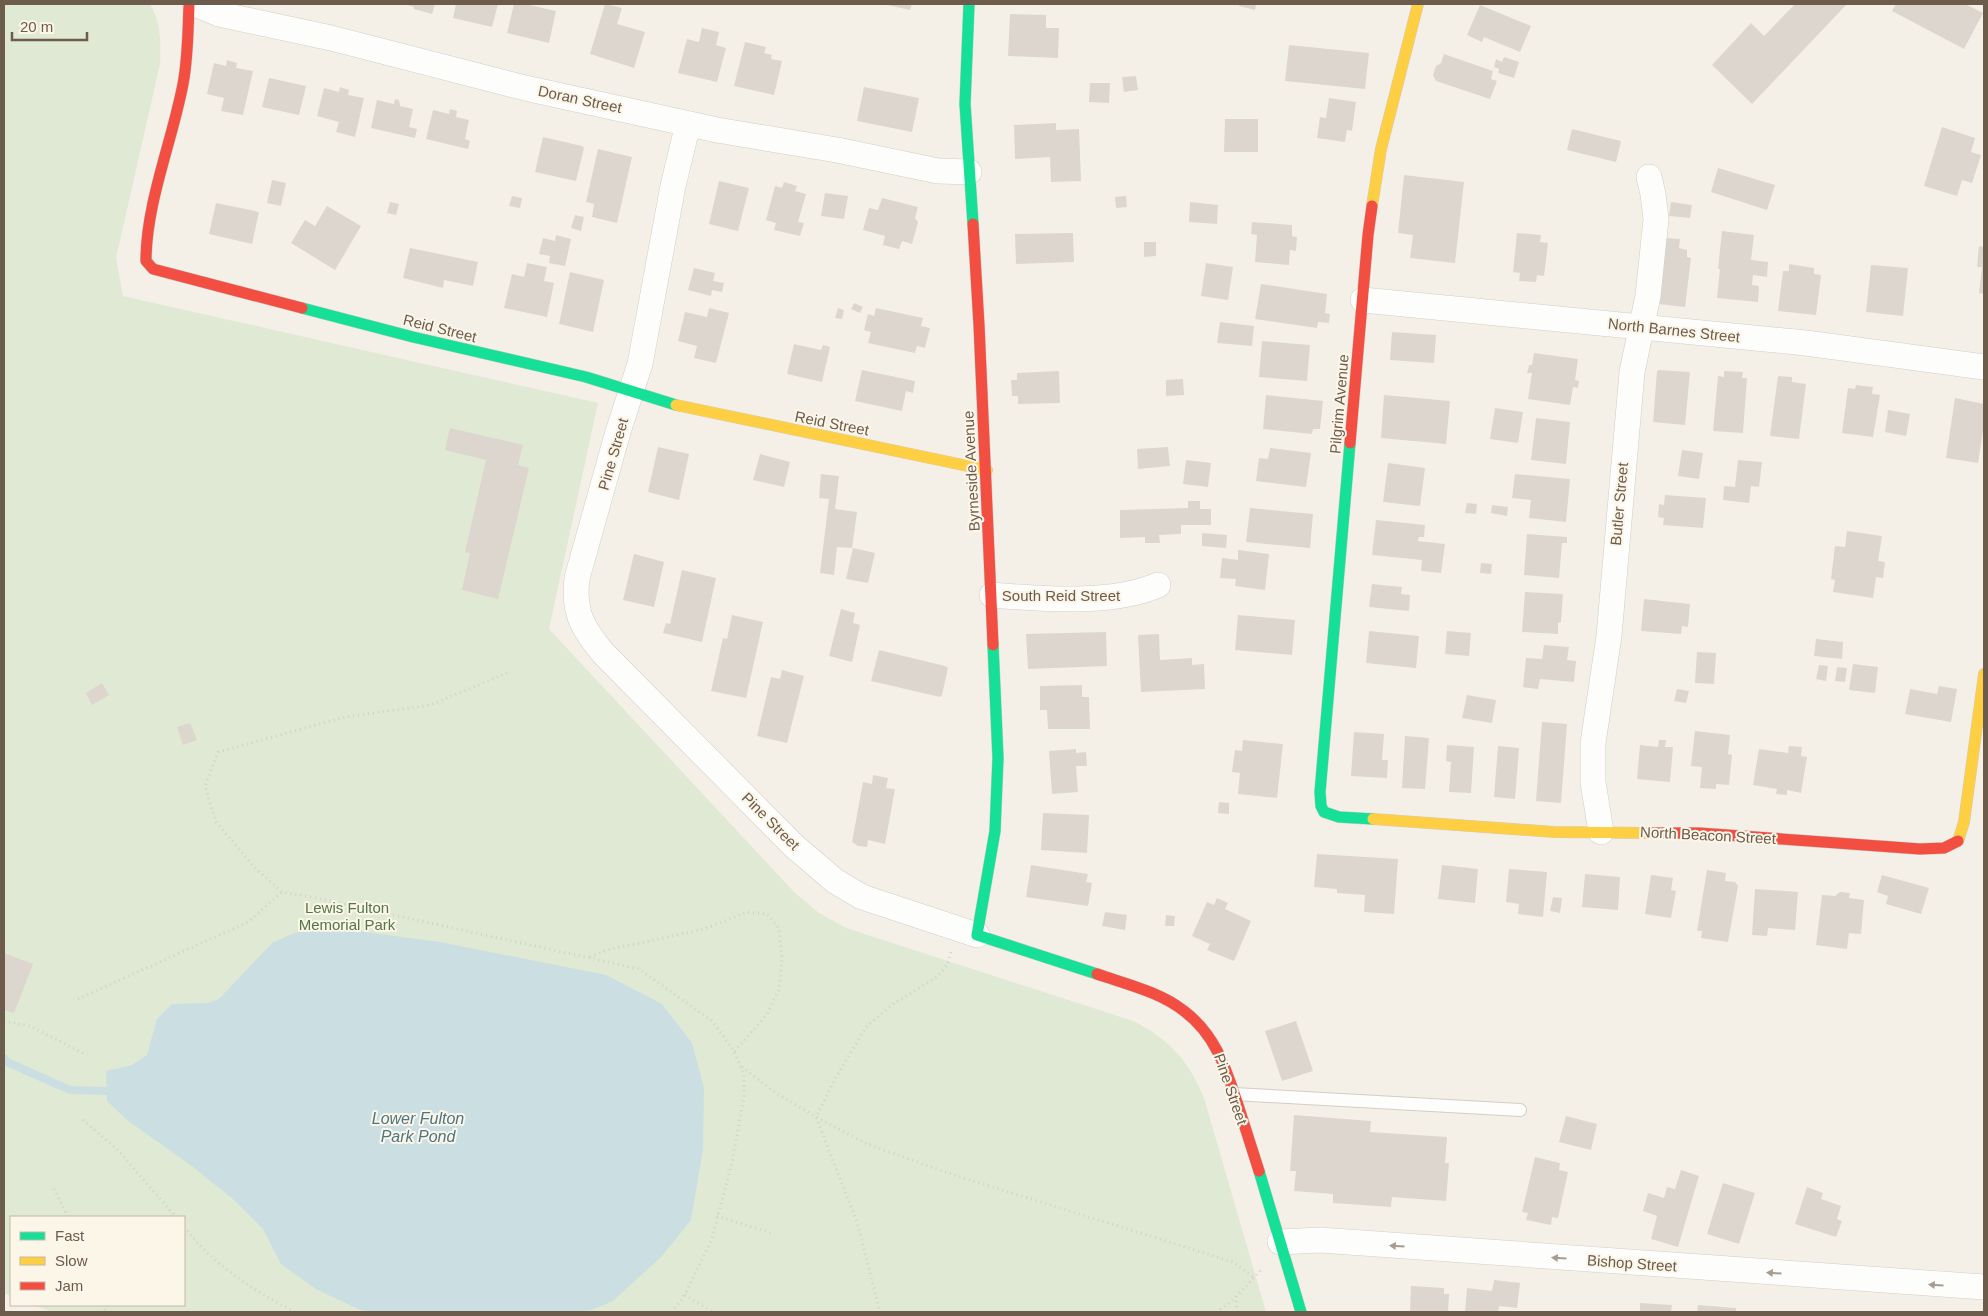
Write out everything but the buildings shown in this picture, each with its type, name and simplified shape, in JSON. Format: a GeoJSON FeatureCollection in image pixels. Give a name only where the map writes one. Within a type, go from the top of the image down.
{"type":"FeatureCollection","features":[{"type":"Feature","properties":{"kind":"street","name":"Reid Street"},"geometry":{"type":"LineString","coordinates":[[189,4],[188,41],[183,84],[157,189],[146,245],[146,261],[153,269],[413,337],[586,377],[658,400],[734,418],[986,470]]}},
{"type":"Feature","properties":{"kind":"street","name":"Doran Street"},"geometry":{"type":"LineString","coordinates":[[195,4],[219,14],[331,38],[525,88],[688,124],[938,171],[969,172]]}},
{"type":"Feature","properties":{"kind":"street","name":"Byrneside Avenue"},"geometry":{"type":"LineString","coordinates":[[968,4],[965,104],[986,470],[998,782],[992,852],[977,935]]}},
{"type":"Feature","properties":{"kind":"street","name":"Pilgrim Avenue"},"geometry":{"type":"LineString","coordinates":[[1324,812],[1320,800],[1370,218],[1381,149],[1418,4]]}},
{"type":"Feature","properties":{"kind":"street","name":"Pine Street"},"geometry":{"type":"LineString","coordinates":[[688,124],[673,186],[640,364],[618,432],[577,578],[576,601],[578,615],[585,630],[604,654],[767,818],[810,860],[835,881],[862,897],[876,902],[1135,987],[1177,1007],[1195,1020],[1212,1039],[1225,1065],[1301,1312]]}},
{"type":"Feature","properties":{"kind":"street","name":"Butler Street"},"geometry":{"type":"LineString","coordinates":[[1601,832],[1593,782],[1593,743],[1609,636],[1632,372],[1648,296],[1656,219],[1649,177]]}},
{"type":"Feature","properties":{"kind":"street","name":"North Barnes Street"},"geometry":{"type":"LineString","coordinates":[[1363,300],[1868,350],[1984,367]]}},
{"type":"Feature","properties":{"kind":"street","name":"South Reid Street"},"geometry":{"type":"LineString","coordinates":[[992,595],[1052,598],[1113,596],[1134,594],[1158,585]]}},
{"type":"Feature","properties":{"kind":"street","name":"North Beacon Street"},"geometry":{"type":"LineString","coordinates":[[1324,812],[1330,815],[1349,818],[1554,832],[1699,833],[1920,849],[1944,848],[1951,846],[1960,838],[1964,822],[1981,717],[1984,674]]}},
{"type":"Feature","properties":{"kind":"street","name":"Bishop Street"},"geometry":{"type":"LineString","coordinates":[[1280,1242],[1320,1240],[1984,1288]]}},
{"type":"Feature","properties":{"kind":"lane"},"geometry":{"type":"LineString","coordinates":[[1234,1094],[1520,1110]]}},
{"type":"Feature","properties":{"kind":"path"},"geometry":{"type":"LineString","coordinates":[[507,673],[430,705],[345,717],[218,752],[205,786],[216,822],[255,868],[282,892],[639,969],[712,1021],[734,1052],[744,1074],[744,1096],[732,1163],[711,1241],[685,1295],[672,1312]]}},
{"type":"Feature","properties":{"kind":"path"},"geometry":{"type":"LineString","coordinates":[[78,999],[248,922],[282,892]]}},
{"type":"Feature","properties":{"kind":"path"},"geometry":{"type":"LineString","coordinates":[[589,958],[607,950],[704,929],[747,912],[767,914],[779,928],[782,959],[779,990],[767,1014],[734,1052]]}},
{"type":"Feature","properties":{"kind":"path"},"geometry":{"type":"LineString","coordinates":[[880,1312],[857,1222],[816,1117],[835,1079],[866,1027],[893,1004],[937,978],[947,965],[952,951]]}},
{"type":"Feature","properties":{"kind":"path"},"geometry":{"type":"LineString","coordinates":[[4,1021],[30,1026],[87,1055]]}},
{"type":"Feature","properties":{"kind":"path"},"geometry":{"type":"LineString","coordinates":[[740,1066],[773,1091],[816,1117],[867,1144],[951,1174],[1233,1262],[1253,1277]]}},
{"type":"Feature","properties":{"kind":"path"},"geometry":{"type":"LineString","coordinates":[[82,1120],[116,1148],[175,1216]]}},
{"type":"Feature","properties":{"kind":"path"},"geometry":{"type":"LineString","coordinates":[[54,1189],[68,1216]]}},
{"type":"Feature","properties":{"kind":"path"},"geometry":{"type":"LineString","coordinates":[[717,1216],[774,1234]]}},
{"type":"Feature","properties":{"kind":"path"},"geometry":{"type":"LineString","coordinates":[[185,1228],[200,1247],[232,1275],[295,1312]]}},
{"type":"Feature","properties":{"kind":"path"},"geometry":{"type":"LineString","coordinates":[[1216,1312],[1236,1296],[1262,1269]]}},
{"type":"Feature","properties":{"kind":"path"},"geometry":{"type":"LineString","coordinates":[[685,1295],[712,1312]]}},
{"type":"Feature","properties":{"kind":"path"},"geometry":{"type":"LineString","coordinates":[[1236,1296],[1237,1312]]}},
{"type":"Feature","properties":{"kind":"green space","name":"Lewis Fulton Memorial Park"},"geometry":{"type":"Polygon","coordinates":[[[4,4],[150,4],[160,33],[160,64],[116,258],[123,296],[598,403],[549,629],[795,893],[819,913],[846,928],[1133,1021],[1167,1043],[1185,1062],[1204,1098],[1266,1312],[52,1312],[36,1306],[185,1306],[185,1216],[10,1216],[10,1296],[4,1293],[4,4]]]}},
{"type":"Feature","properties":{"kind":"water","name":"Lower Fulton Park Pond"},"geometry":{"type":"Polygon","coordinates":[[[327,927],[440,942],[606,975],[662,1004],[692,1043],[704,1088],[703,1149],[691,1220],[662,1256],[613,1301],[587,1312],[369,1312],[358,1309],[316,1289],[281,1264],[263,1229],[234,1200],[193,1167],[127,1120],[107,1101],[106,1071],[132,1065],[147,1055],[157,1019],[172,1004],[208,1003],[219,999],[272,943],[294,933],[327,927]]]}},
{"type":"Feature","properties":{"kind":"waterway"},"geometry":{"type":"LineString","coordinates":[[4,1058],[7,1062],[70,1090],[106,1091]]}},
{"type":"Feature","properties":{"kind":"traffic: fast"},"geometry":{"type":"LineString","coordinates":[[969,4],[965,104],[973,224]]}},
{"type":"Feature","properties":{"kind":"traffic: fast"},"geometry":{"type":"LineString","coordinates":[[302,308],[413,337],[586,377],[676,405]]}},
{"type":"Feature","properties":{"kind":"traffic: fast"},"geometry":{"type":"LineString","coordinates":[[1350,443],[1320,792],[1321,806],[1324,812],[1339,817],[1373,819]]}},
{"type":"Feature","properties":{"kind":"traffic: fast"},"geometry":{"type":"LineString","coordinates":[[993,645],[998,758],[995,831],[977,935],[1097,974]]}},
{"type":"Feature","properties":{"kind":"traffic: fast"},"geometry":{"type":"LineString","coordinates":[[1259,1171],[1301,1312]]}},
{"type":"Feature","properties":{"kind":"traffic: slow"},"geometry":{"type":"LineString","coordinates":[[1372,206],[1381,149],[1418,4]]}},
{"type":"Feature","properties":{"kind":"traffic: slow"},"geometry":{"type":"LineString","coordinates":[[676,405],[987,470]]}},
{"type":"Feature","properties":{"kind":"traffic: slow"},"geometry":{"type":"LineString","coordinates":[[1958,841],[1964,822],[1984,674]]}},
{"type":"Feature","properties":{"kind":"traffic: slow"},"geometry":{"type":"LineString","coordinates":[[1373,819],[1554,832],[1650,833]]}},
{"type":"Feature","properties":{"kind":"traffic: jam"},"geometry":{"type":"LineString","coordinates":[[189,4],[185,74],[150,217],[146,261],[153,269],[302,308]]}},
{"type":"Feature","properties":{"kind":"traffic: jam"},"geometry":{"type":"LineString","coordinates":[[1350,443],[1372,206]]}},
{"type":"Feature","properties":{"kind":"traffic: jam"},"geometry":{"type":"LineString","coordinates":[[973,224],[993,645]]}},
{"type":"Feature","properties":{"kind":"traffic: jam"},"geometry":{"type":"LineString","coordinates":[[1650,833],[1699,833],[1920,849],[1944,848],[1958,841]]}},
{"type":"Feature","properties":{"kind":"traffic: jam"},"geometry":{"type":"LineString","coordinates":[[1097,974],[1142,989],[1175,1004],[1195,1020],[1212,1042],[1224,1066],[1259,1171]]}}]}
